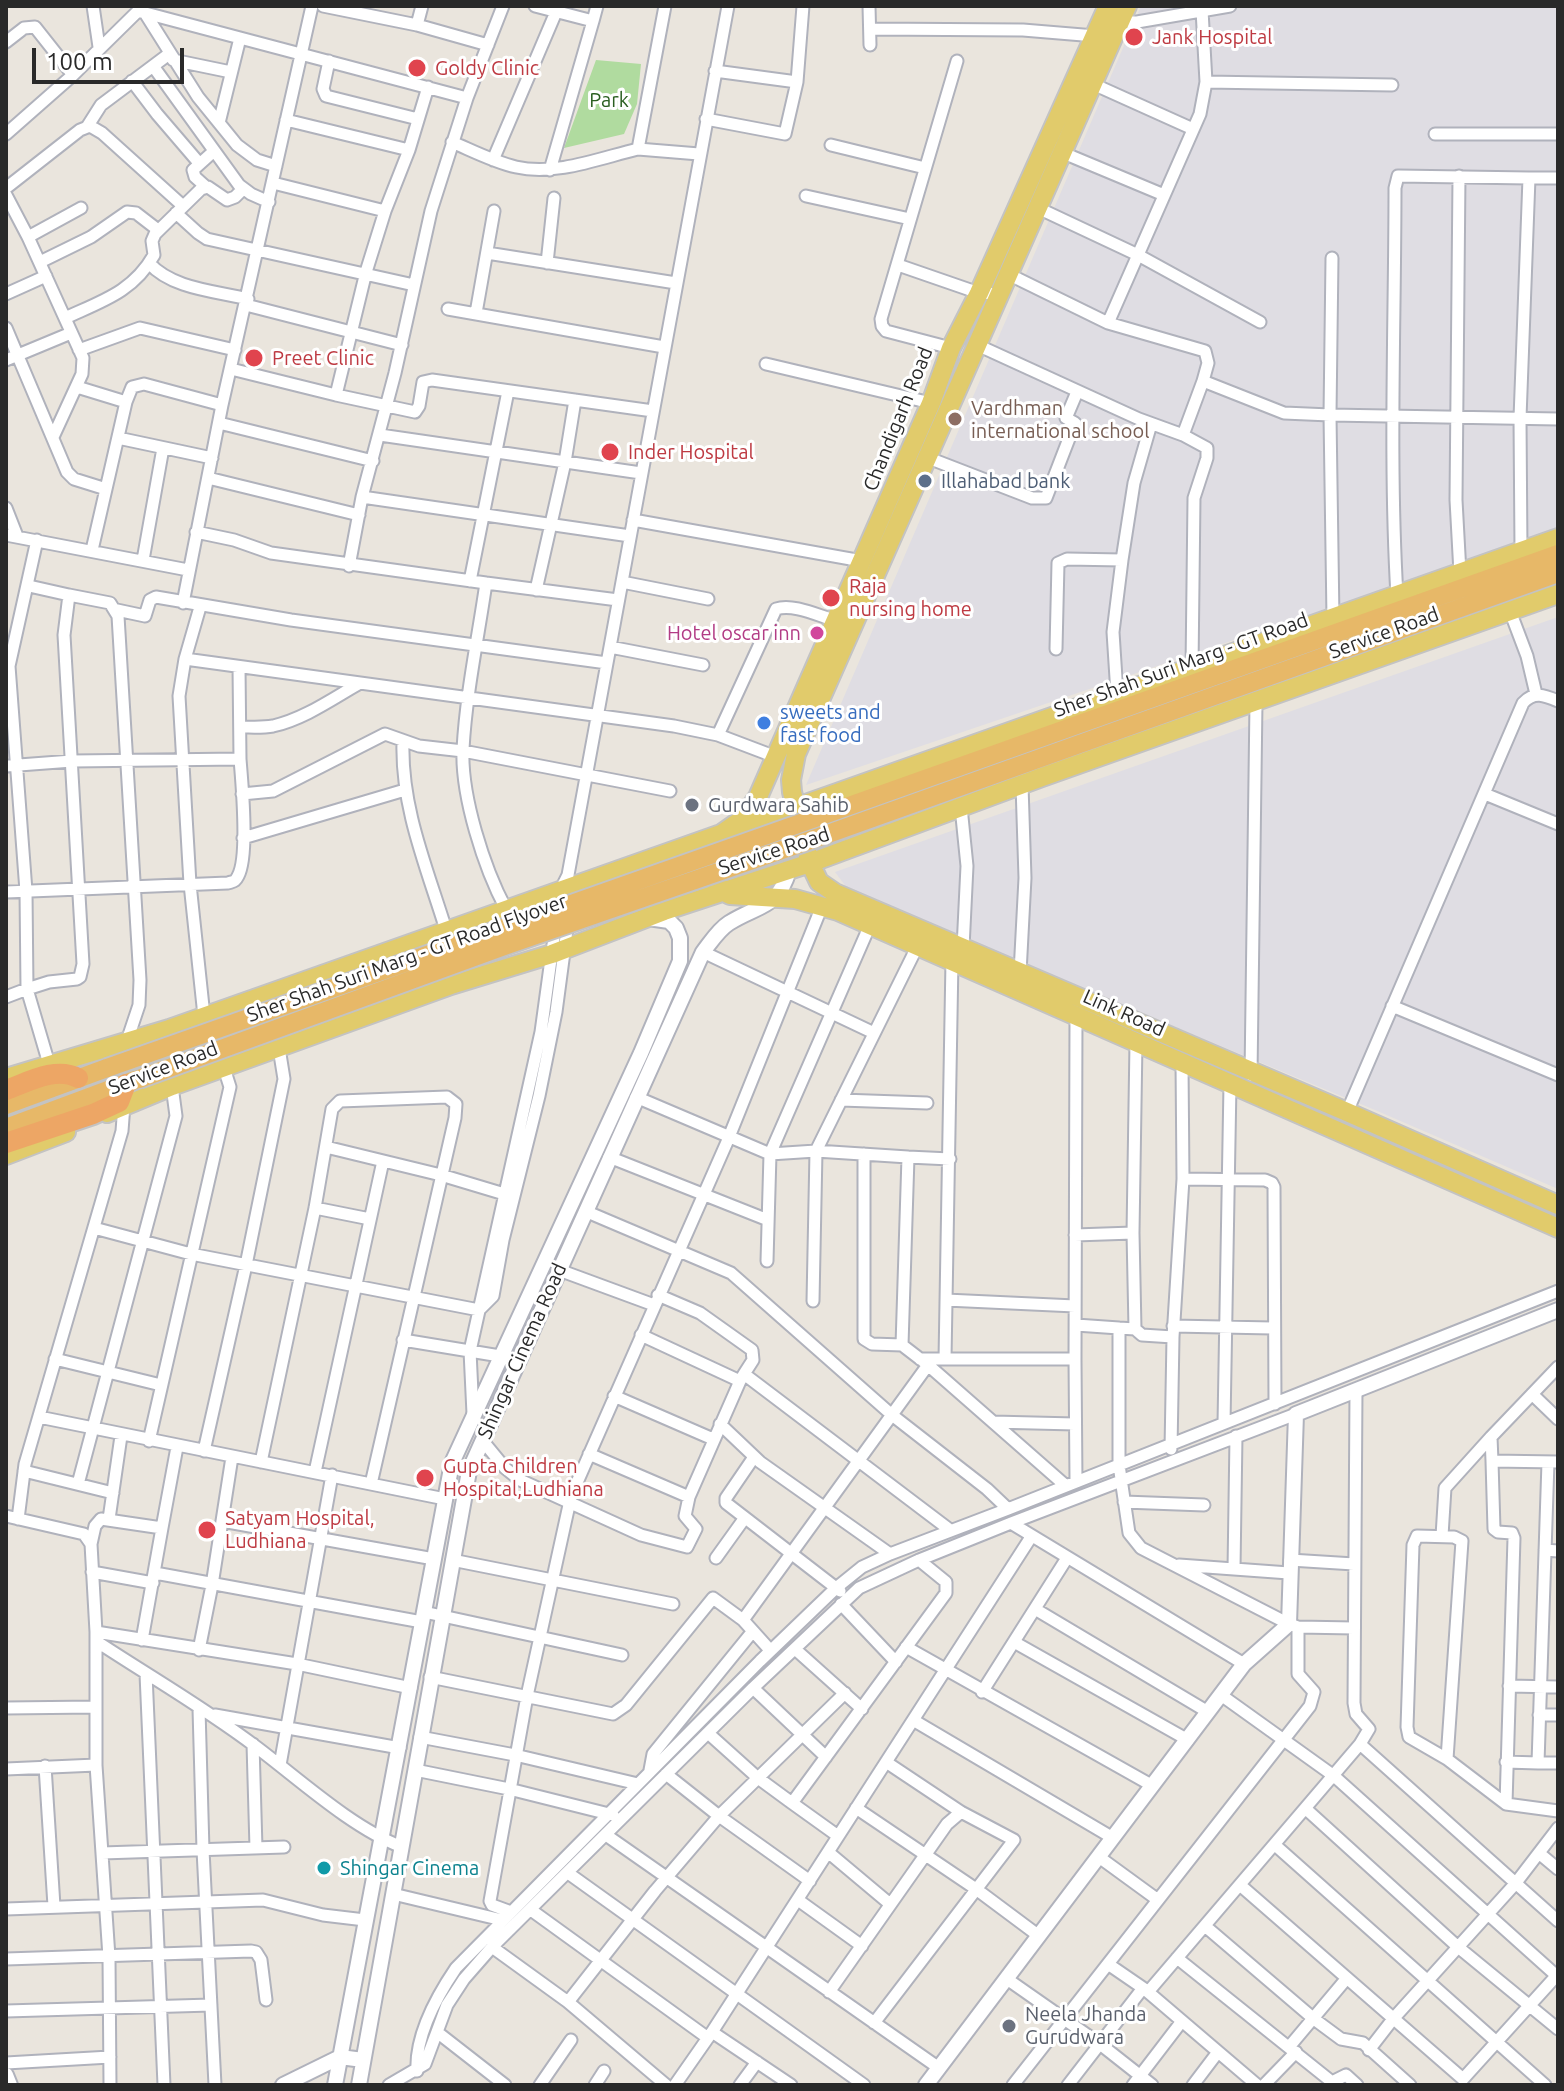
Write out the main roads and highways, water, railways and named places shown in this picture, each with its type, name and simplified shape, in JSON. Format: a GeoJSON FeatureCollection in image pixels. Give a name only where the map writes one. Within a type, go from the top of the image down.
{"type":"FeatureCollection","features":[{"type":"Feature","properties":{"kind":"highway","name":"Sher Shah Suri Marg - GT Road"},"geometry":{"type":"LineString","coordinates":[[818,817],[1558,554]]}},
{"type":"Feature","properties":{"kind":"highway","name":"Sher Shah Suri Marg - GT Road"},"geometry":{"type":"LineString","coordinates":[[825,835],[1558,573]]}},
{"type":"Feature","properties":{"kind":"highway","name":"Sher Shah Suri Marg - GT Road Flyover"},"geometry":{"type":"LineString","coordinates":[[6,1105],[818,817]]}},
{"type":"Feature","properties":{"kind":"highway","name":"Sher Shah Suri Marg - GT Road Flyover"},"geometry":{"type":"LineString","coordinates":[[6,1128],[493,950],[825,835]]}},
{"type":"Feature","properties":{"kind":"highway"},"geometry":{"type":"LineString","coordinates":[[6,1090],[53,1074],[70,1074],[78,1078]]}},
{"type":"Feature","properties":{"kind":"highway"},"geometry":{"type":"LineString","coordinates":[[6,1143],[93,1114],[119,1102],[126,1084]]}},
{"type":"Feature","properties":{"kind":"main road","name":"Chandigarh Road"},"geometry":{"type":"LineString","coordinates":[[715,836],[751,810],[837,621],[931,403],[951,348],[989,293],[1008,274],[1038,208],[1093,84],[1110,18]]}},
{"type":"Feature","properties":{"kind":"main road","name":"Chandigarh Road"},"geometry":{"type":"LineString","coordinates":[[795,807],[791,780],[796,754],[975,344],[989,293],[1110,18]]}},
{"type":"Feature","properties":{"kind":"main road","name":"Service Road"},"geometry":{"type":"LineString","coordinates":[[6,1078],[204,1016],[567,885],[715,836],[1558,538]]}},
{"type":"Feature","properties":{"kind":"main road","name":"Service Road"},"geometry":{"type":"LineString","coordinates":[[6,1155],[172,1086],[451,985],[810,863],[1558,594]]}},
{"type":"Feature","properties":{"kind":"main road","name":"Link Road"},"geometry":{"type":"LineString","coordinates":[[795,807],[810,863],[825,888],[1076,1016],[1558,1228]]}},
{"type":"Feature","properties":{"kind":"main road"},"geometry":{"type":"LineString","coordinates":[[715,836],[707,844],[707,860],[722,891]]}},
{"type":"Feature","properties":{"kind":"main road","name":"Link Road"},"geometry":{"type":"LineString","coordinates":[[722,891],[739,897],[779,896],[822,906],[918,945],[1020,973],[1558,1205]]}},
{"type":"Feature","properties":{"kind":"place","name":"Jank Hospital"},"geometry":{"type":"Point","coordinates":[1134,37]}},
{"type":"Feature","properties":{"kind":"place","name":"Goldy Clinic"},"geometry":{"type":"Point","coordinates":[417,68]}},
{"type":"Feature","properties":{"kind":"place","name":"Preet Clinic"},"geometry":{"type":"Point","coordinates":[254,358]}},
{"type":"Feature","properties":{"kind":"place","name":"Vardhman international school"},"geometry":{"type":"Point","coordinates":[955,419]}},
{"type":"Feature","properties":{"kind":"place","name":"Inder Hospital"},"geometry":{"type":"Point","coordinates":[610,452]}},
{"type":"Feature","properties":{"kind":"place","name":"Illahabad bank"},"geometry":{"type":"Point","coordinates":[925,481]}},
{"type":"Feature","properties":{"kind":"place","name":"Raja nursing home"},"geometry":{"type":"Point","coordinates":[831,598]}},
{"type":"Feature","properties":{"kind":"place","name":"Hotel oscar inn"},"geometry":{"type":"Point","coordinates":[817,633]}},
{"type":"Feature","properties":{"kind":"place","name":"sweets and fast food"},"geometry":{"type":"Point","coordinates":[764,723]}},
{"type":"Feature","properties":{"kind":"place","name":"Gurdwara Sahib"},"geometry":{"type":"Point","coordinates":[692,805]}},
{"type":"Feature","properties":{"kind":"place","name":"Gupta Children Hospital,Ludhiana"},"geometry":{"type":"Point","coordinates":[425,1478]}},
{"type":"Feature","properties":{"kind":"place","name":"Satyam Hospital, Ludhiana"},"geometry":{"type":"Point","coordinates":[207,1530]}},
{"type":"Feature","properties":{"kind":"place","name":"Shingar Cinema"},"geometry":{"type":"Point","coordinates":[324,1868]}},
{"type":"Feature","properties":{"kind":"place","name":"Neela Jhanda Gurudwara"},"geometry":{"type":"Point","coordinates":[1009,2026]}},
{"type":"Feature","properties":{"kind":"park label","name":"Park"},"geometry":{"type":"Point","coordinates":[609,100]}}]}
